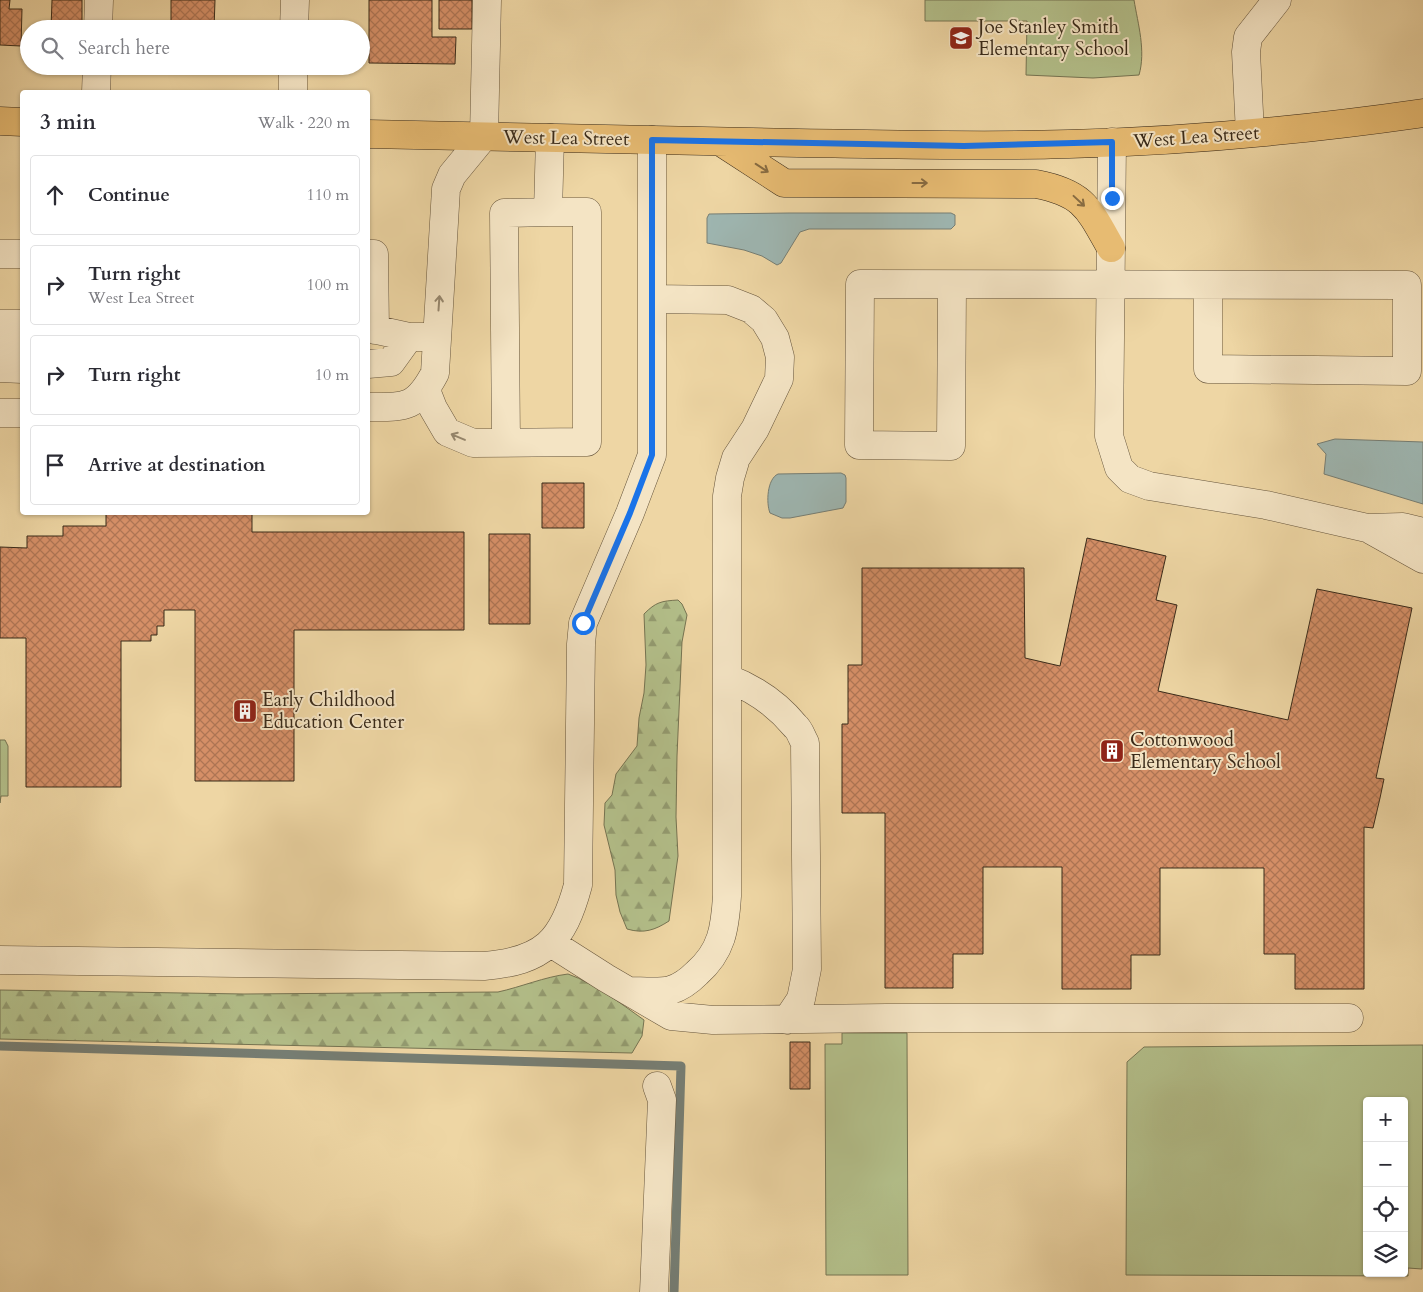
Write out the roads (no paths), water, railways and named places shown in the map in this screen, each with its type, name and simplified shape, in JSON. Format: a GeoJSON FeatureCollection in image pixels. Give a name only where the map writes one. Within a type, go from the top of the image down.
{"type":"FeatureCollection","features":[{"type":"Feature","properties":{"kind":"main road","name":"West Lea Street"},"geometry":{"type":"LineString","coordinates":[[370,134],[964,146],[1112,142],[1250,134],[1423,113]]}},
{"type":"Feature","properties":{"kind":"main road"},"geometry":{"type":"LineString","coordinates":[[0,121],[20,122]]}},
{"type":"Feature","properties":{"kind":"main road"},"geometry":{"type":"LineString","coordinates":[[721,142],[784,183],[1036,184],[1052,187],[1073,195],[1091,212],[1111,248]]}},
{"type":"Feature","properties":{"kind":"street"},"geometry":{"type":"LineString","coordinates":[[98,20],[99,0]]}},
{"type":"Feature","properties":{"kind":"street"},"geometry":{"type":"LineString","coordinates":[[294,20],[295,0]]}},
{"type":"Feature","properties":{"kind":"street"},"geometry":{"type":"LineString","coordinates":[[370,408],[397,407],[416,401],[426,390],[434,373],[446,189],[452,175],[484,136],[486,0]]}},
{"type":"Feature","properties":{"kind":"street"},"geometry":{"type":"LineString","coordinates":[[1250,134],[1246,52],[1248,37],[1276,0]]}},
{"type":"Feature","properties":{"kind":"street"},"geometry":{"type":"LineString","coordinates":[[96,90],[97,75]]}},
{"type":"Feature","properties":{"kind":"street"},"geometry":{"type":"LineString","coordinates":[[293,75],[293,90]]}},
{"type":"Feature","properties":{"kind":"street"},"geometry":{"type":"LineString","coordinates":[[548,212],[550,138]]}},
{"type":"Feature","properties":{"kind":"street"},"geometry":{"type":"LineString","coordinates":[[0,960],[484,966],[522,960],[551,943],[561,930],[573,904],[578,885],[581,644],[583,623],[630,513],[652,455],[652,140]]}},
{"type":"Feature","properties":{"kind":"street"},"geometry":{"type":"LineString","coordinates":[[1112,142],[1109,436],[1113,454],[1119,468],[1130,479],[1149,486],[1266,505],[1367,528],[1403,528],[1423,532]]}},
{"type":"Feature","properties":{"kind":"street"},"geometry":{"type":"LineString","coordinates":[[426,390],[433,408],[447,432],[473,443],[506,443],[587,442],[587,212],[504,213],[506,443]]}},
{"type":"Feature","properties":{"kind":"street"},"geometry":{"type":"LineString","coordinates":[[0,254],[20,254]]}},
{"type":"Feature","properties":{"kind":"street"},"geometry":{"type":"LineString","coordinates":[[370,254],[374,254],[370,334],[437,337]]}},
{"type":"Feature","properties":{"kind":"street"},"geometry":{"type":"LineString","coordinates":[[952,284],[951,446],[860,445],[860,284],[952,284],[1111,284],[1407,285],[1407,371],[1208,369],[1208,285]]}},
{"type":"Feature","properties":{"kind":"street"},"geometry":{"type":"LineString","coordinates":[[629,991],[671,990],[689,981],[708,964],[718,946],[725,924],[727,896],[727,496],[736,458],[755,429],[778,379],[780,357],[775,338],[764,320],[751,309],[728,300],[652,299]]}},
{"type":"Feature","properties":{"kind":"street"},"geometry":{"type":"LineString","coordinates":[[0,324],[20,324]]}},
{"type":"Feature","properties":{"kind":"street"},"geometry":{"type":"LineString","coordinates":[[370,364],[391,362],[409,337]]}},
{"type":"Feature","properties":{"kind":"street"},"geometry":{"type":"LineString","coordinates":[[0,345],[20,346]]}},
{"type":"Feature","properties":{"kind":"street"},"geometry":{"type":"LineString","coordinates":[[0,368],[20,369]]}},
{"type":"Feature","properties":{"kind":"street"},"geometry":{"type":"LineString","coordinates":[[0,413],[20,413]]}},
{"type":"Feature","properties":{"kind":"street"},"geometry":{"type":"LineString","coordinates":[[1367,528],[1423,559]]}},
{"type":"Feature","properties":{"kind":"street"},"geometry":{"type":"LineString","coordinates":[[727,678],[748,686],[769,702],[796,727],[805,743],[807,969],[801,999],[787,1020]]}},
{"type":"Feature","properties":{"kind":"street"},"geometry":{"type":"LineString","coordinates":[[551,943],[671,1016],[713,1020],[1349,1018]]}},
{"type":"Feature","properties":{"kind":"street"},"geometry":{"type":"LineString","coordinates":[[654,1292],[662,1100],[657,1086]]}},
{"type":"Feature","properties":{"kind":"water"},"geometry":{"type":"Polygon","coordinates":[[[951,213],[955,215],[955,225],[951,229],[809,229],[800,232],[781,263],[777,265],[762,256],[744,250],[707,243],[707,218],[709,214],[951,213]]]}},
{"type":"Feature","properties":{"kind":"water"},"geometry":{"type":"Polygon","coordinates":[[[1335,439],[1423,442],[1423,504],[1324,474],[1326,454],[1317,444],[1335,439]]]}},
{"type":"Feature","properties":{"kind":"water"},"geometry":{"type":"Polygon","coordinates":[[[841,473],[846,478],[846,502],[843,508],[790,518],[782,518],[770,513],[768,492],[774,477],[778,474],[841,473]]]}},
{"type":"Feature","properties":{"kind":"waterway"},"geometry":{"type":"LineString","coordinates":[[0,1046],[681,1066],[674,1292]]}},
{"type":"Feature","properties":{"kind":"place","name":"Joe Stanley Smith Elementary School"},"geometry":{"type":"Point","coordinates":[961,38]}},
{"type":"Feature","properties":{"kind":"place","name":"Early Childhood Education Center"},"geometry":{"type":"Point","coordinates":[245,711]}},
{"type":"Feature","properties":{"kind":"place","name":"Cottonwood Elementary School"},"geometry":{"type":"Point","coordinates":[1112,751]}}]}
